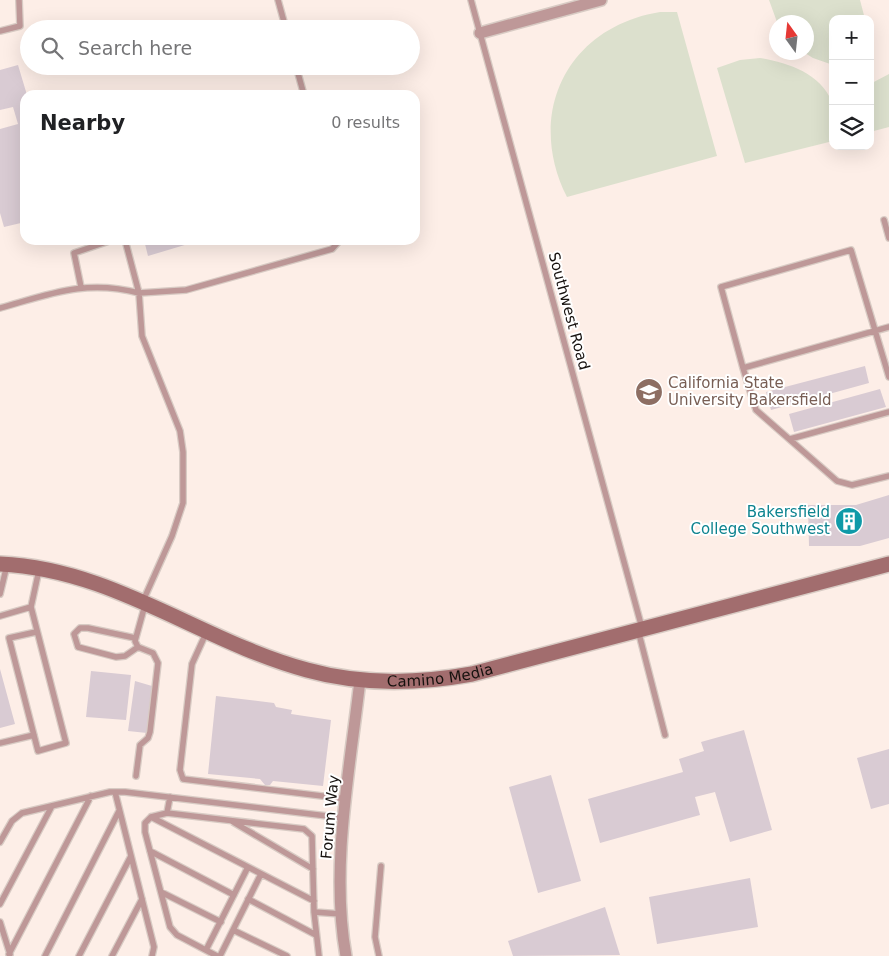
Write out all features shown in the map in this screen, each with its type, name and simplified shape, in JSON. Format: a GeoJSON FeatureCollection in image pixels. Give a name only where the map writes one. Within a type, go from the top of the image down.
{"type":"FeatureCollection","features":[{"type":"Feature","properties":{"kind":"street"},"geometry":{"type":"LineString","coordinates":[[480,33],[601,0]]}},
{"type":"Feature","properties":{"kind":"street","name":"Camino Media"},"geometry":{"type":"LineString","coordinates":[[4,564],[40,568],[90,580],[145,602],[278,661],[330,676],[360,680],[409,682],[449,678],[889,564]]}},
{"type":"Feature","properties":{"kind":"street","name":"Forum Way"},"geometry":{"type":"LineString","coordinates":[[346,956],[341,914],[341,857],[360,680]]}},
{"type":"Feature","properties":{"kind":"lane"},"geometry":{"type":"LineString","coordinates":[[0,31],[20,26],[19,0]]}},
{"type":"Feature","properties":{"kind":"lane"},"geometry":{"type":"LineString","coordinates":[[278,0],[284,20]]}},
{"type":"Feature","properties":{"kind":"lane","name":"Southwest Road"},"geometry":{"type":"LineString","coordinates":[[471,0],[640,630],[665,735]]}},
{"type":"Feature","properties":{"kind":"lane"},"geometry":{"type":"LineString","coordinates":[[298,75],[303,90]]}},
{"type":"Feature","properties":{"kind":"lane"},"geometry":{"type":"LineString","coordinates":[[884,220],[889,238]]}},
{"type":"Feature","properties":{"kind":"lane"},"geometry":{"type":"LineString","coordinates":[[81,287],[74,253],[97,245]]}},
{"type":"Feature","properties":{"kind":"lane"},"geometry":{"type":"LineString","coordinates":[[126,245],[139,293],[142,336],[180,431],[183,452],[183,502],[172,536],[145,602],[135,638],[138,647],[153,653],[158,663],[150,732],[148,738],[140,745],[136,776]]}},
{"type":"Feature","properties":{"kind":"lane"},"geometry":{"type":"LineString","coordinates":[[0,308],[81,287],[118,288],[139,293],[186,290],[332,249],[336,245]]}},
{"type":"Feature","properties":{"kind":"lane"},"geometry":{"type":"LineString","coordinates":[[889,378],[852,250],[721,287],[756,410],[837,481],[852,485],[889,476]]}},
{"type":"Feature","properties":{"kind":"lane"},"geometry":{"type":"LineString","coordinates":[[743,368],[889,326]]}},
{"type":"Feature","properties":{"kind":"lane"},"geometry":{"type":"LineString","coordinates":[[790,439],[889,412]]}},
{"type":"Feature","properties":{"kind":"lane"},"geometry":{"type":"LineString","coordinates":[[0,594],[4,564]]}},
{"type":"Feature","properties":{"kind":"lane"},"geometry":{"type":"LineString","coordinates":[[36,632],[9,638],[38,751],[66,743],[31,607],[40,568]]}},
{"type":"Feature","properties":{"kind":"lane"},"geometry":{"type":"LineString","coordinates":[[0,616],[31,607]]}},
{"type":"Feature","properties":{"kind":"lane"},"geometry":{"type":"LineString","coordinates":[[135,638],[88,628],[80,628],[74,634],[78,647],[105,656],[125,656],[138,647]]}},
{"type":"Feature","properties":{"kind":"lane"},"geometry":{"type":"LineString","coordinates":[[207,630],[192,664],[180,770],[183,779],[347,799]]}},
{"type":"Feature","properties":{"kind":"lane"},"geometry":{"type":"LineString","coordinates":[[0,743],[34,735]]}},
{"type":"Feature","properties":{"kind":"lane"},"geometry":{"type":"LineString","coordinates":[[114,792],[154,947],[152,956]]}},
{"type":"Feature","properties":{"kind":"lane"},"geometry":{"type":"LineString","coordinates":[[0,842],[12,821],[22,813],[114,792],[345,818]]}},
{"type":"Feature","properties":{"kind":"lane"},"geometry":{"type":"LineString","coordinates":[[10,955],[91,796]]}},
{"type":"Feature","properties":{"kind":"lane"},"geometry":{"type":"LineString","coordinates":[[167,813],[170,797]]}},
{"type":"Feature","properties":{"kind":"lane"},"geometry":{"type":"LineString","coordinates":[[0,904],[52,806]]}},
{"type":"Feature","properties":{"kind":"lane"},"geometry":{"type":"LineString","coordinates":[[45,956],[120,811]]}},
{"type":"Feature","properties":{"kind":"lane"},"geometry":{"type":"LineString","coordinates":[[261,874],[219,956],[177,936],[170,927],[145,832],[145,823],[151,817],[167,813],[304,829],[312,836],[314,912],[319,956]]}},
{"type":"Feature","properties":{"kind":"lane"},"geometry":{"type":"LineString","coordinates":[[151,817],[314,901]]}},
{"type":"Feature","properties":{"kind":"lane"},"geometry":{"type":"LineString","coordinates":[[231,821],[313,870]]}},
{"type":"Feature","properties":{"kind":"lane"},"geometry":{"type":"LineString","coordinates":[[150,851],[234,895]]}},
{"type":"Feature","properties":{"kind":"lane"},"geometry":{"type":"LineString","coordinates":[[79,956],[131,855]]}},
{"type":"Feature","properties":{"kind":"lane"},"geometry":{"type":"LineString","coordinates":[[379,956],[375,937],[381,866]]}},
{"type":"Feature","properties":{"kind":"lane"},"geometry":{"type":"LineString","coordinates":[[206,950],[248,868]]}},
{"type":"Feature","properties":{"kind":"lane"},"geometry":{"type":"LineString","coordinates":[[160,892],[221,922]]}},
{"type":"Feature","properties":{"kind":"lane"},"geometry":{"type":"LineString","coordinates":[[112,956],[142,899]]}},
{"type":"Feature","properties":{"kind":"lane"},"geometry":{"type":"LineString","coordinates":[[248,900],[316,935]]}},
{"type":"Feature","properties":{"kind":"lane"},"geometry":{"type":"LineString","coordinates":[[314,912],[341,914]]}},
{"type":"Feature","properties":{"kind":"lane"},"geometry":{"type":"LineString","coordinates":[[0,922],[10,955]]}},
{"type":"Feature","properties":{"kind":"lane"},"geometry":{"type":"LineString","coordinates":[[233,930],[287,956]]}},
{"type":"Feature","properties":{"kind":"green space"},"geometry":{"type":"Polygon","coordinates":[[[769,0],[860,0],[864,15],[829,15],[829,64],[814,58],[814,15],[774,15],[769,0]]]}},
{"type":"Feature","properties":{"kind":"green space"},"geometry":{"type":"Polygon","coordinates":[[[660,12],[677,12],[717,156],[567,197],[555,166],[551,135],[553,106],[563,79],[579,55],[600,36],[628,21],[660,12]]]}},
{"type":"Feature","properties":{"kind":"green space"},"geometry":{"type":"Polygon","coordinates":[[[760,58],[792,66],[820,84],[829,96],[829,142],[745,163],[717,68],[740,60],[760,58]]]}},
{"type":"Feature","properties":{"kind":"green space"},"geometry":{"type":"Polygon","coordinates":[[[889,74],[889,127],[874,131],[874,105],[874,82],[889,74]]]}},
{"type":"Feature","properties":{"kind":"building"},"geometry":{"type":"Polygon","coordinates":[[[18,65],[26,90],[20,90],[20,223],[4,227],[0,213],[0,129],[18,124],[13,107],[0,110],[0,70],[18,65]]]}},
{"type":"Feature","properties":{"kind":"building"},"geometry":{"type":"Polygon","coordinates":[[[145,245],[185,245],[148,256],[145,245]]]}},
{"type":"Feature","properties":{"kind":"building"},"geometry":{"type":"Polygon","coordinates":[[[865,366],[869,383],[771,410],[766,392],[865,366]]]}},
{"type":"Feature","properties":{"kind":"building"},"geometry":{"type":"Polygon","coordinates":[[[880,389],[886,407],[794,432],[789,414],[880,389]]]}},
{"type":"Feature","properties":{"kind":"building","name":"Bakersfield College Southwest"},"geometry":{"type":"Polygon","coordinates":[[[889,495],[889,538],[860,546],[809,546],[808,505],[856,505],[889,495]]]}},
{"type":"Feature","properties":{"kind":"building"},"geometry":{"type":"Polygon","coordinates":[[[0,669],[15,724],[0,728],[0,669]]]}},
{"type":"Feature","properties":{"kind":"building"},"geometry":{"type":"Polygon","coordinates":[[[91,671],[131,675],[126,720],[86,717],[91,671]]]}},
{"type":"Feature","properties":{"kind":"building"},"geometry":{"type":"Polygon","coordinates":[[[135,681],[152,686],[147,733],[128,731],[135,681]]]}},
{"type":"Feature","properties":{"kind":"building"},"geometry":{"type":"Polygon","coordinates":[[[216,696],[274,703],[276,707],[292,710],[291,714],[331,720],[323,786],[273,781],[270,785],[265,785],[260,779],[208,774],[216,696]]]}},
{"type":"Feature","properties":{"kind":"building"},"geometry":{"type":"Polygon","coordinates":[[[744,730],[772,830],[730,842],[715,792],[695,797],[700,815],[600,843],[588,799],[683,772],[679,759],[704,751],[701,742],[744,730]]]}},
{"type":"Feature","properties":{"kind":"building"},"geometry":{"type":"Polygon","coordinates":[[[889,749],[889,804],[871,809],[857,758],[889,749]]]}},
{"type":"Feature","properties":{"kind":"building"},"geometry":{"type":"Polygon","coordinates":[[[551,775],[581,881],[538,893],[509,787],[551,775]]]}},
{"type":"Feature","properties":{"kind":"building"},"geometry":{"type":"Polygon","coordinates":[[[750,878],[758,927],[657,944],[649,897],[750,878]]]}},
{"type":"Feature","properties":{"kind":"building"},"geometry":{"type":"Polygon","coordinates":[[[605,907],[620,955],[513,956],[508,941],[605,907]]]}},
{"type":"Feature","properties":{"kind":"place","name":"California State University Bakersfield"},"geometry":{"type":"Point","coordinates":[649,392]}},
{"type":"Feature","properties":{"kind":"place","name":"Bakersfield College Southwest"},"geometry":{"type":"Point","coordinates":[849,521]}}]}
